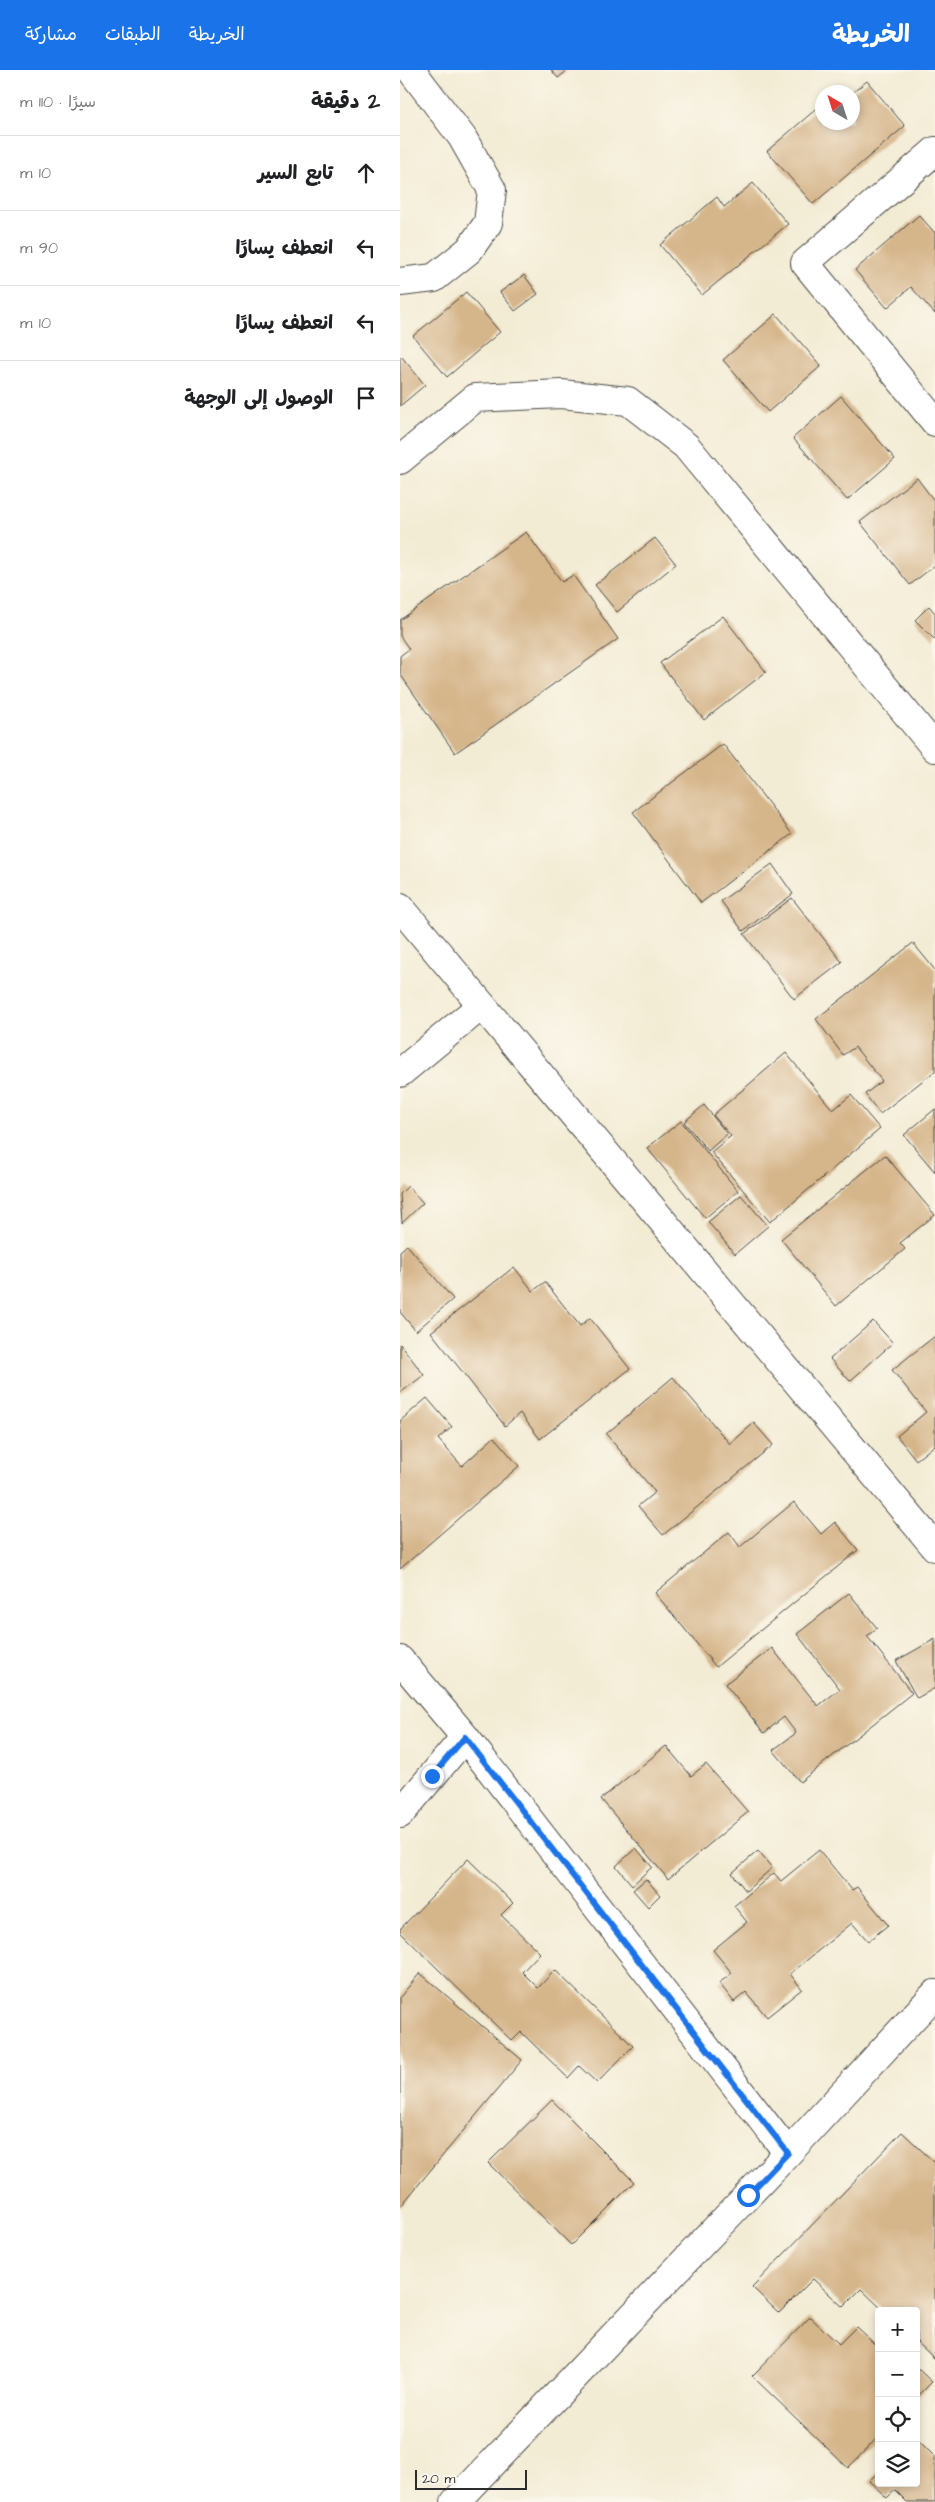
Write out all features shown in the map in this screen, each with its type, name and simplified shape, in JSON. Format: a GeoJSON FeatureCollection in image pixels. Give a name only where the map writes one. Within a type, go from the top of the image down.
{"type":"FeatureCollection","features":[{"type":"Feature","properties":{"kind":"street"},"geometry":{"type":"LineString","coordinates":[[400,282],[434,278],[469,250],[488,223],[492,190],[462,137],[411,70]]}},
{"type":"Feature","properties":{"kind":"street"},"geometry":{"type":"LineString","coordinates":[[935,151],[805,263],[935,422]]}},
{"type":"Feature","properties":{"kind":"street"},"geometry":{"type":"LineString","coordinates":[[400,460],[474,398],[561,394],[628,401],[686,446],[935,748]]}},
{"type":"Feature","properties":{"kind":"street"},"geometry":{"type":"LineString","coordinates":[[400,907],[935,1547]]}},
{"type":"Feature","properties":{"kind":"street"},"geometry":{"type":"LineString","coordinates":[[400,1074],[482,1005]]}},
{"type":"Feature","properties":{"kind":"street"},"geometry":{"type":"LineString","coordinates":[[400,1660],[465,1737],[788,2153]]}},
{"type":"Feature","properties":{"kind":"street"},"geometry":{"type":"LineString","coordinates":[[400,1814],[465,1737]]}},
{"type":"Feature","properties":{"kind":"street"},"geometry":{"type":"LineString","coordinates":[[455,2502],[788,2153],[935,1994]]}},
{"type":"Feature","properties":{"kind":"building"},"geometry":{"type":"Polygon","coordinates":[[[551,70],[568,70],[558,78],[551,70]]]}},
{"type":"Feature","properties":{"kind":"building"},"geometry":{"type":"Polygon","coordinates":[[[867,81],[905,126],[813,204],[767,151],[815,110],[815,130],[860,130],[860,87],[867,81]]]}},
{"type":"Feature","properties":{"kind":"building"},"geometry":{"type":"Polygon","coordinates":[[[753,183],[788,224],[702,295],[660,245],[717,197],[724,207],[753,183]]]}},
{"type":"Feature","properties":{"kind":"building"},"geometry":{"type":"Polygon","coordinates":[[[919,215],[935,233],[935,314],[911,287],[887,308],[855,270],[919,215]]]}},
{"type":"Feature","properties":{"kind":"building"},"geometry":{"type":"Polygon","coordinates":[[[524,275],[538,294],[515,311],[500,292],[524,275]]]}},
{"type":"Feature","properties":{"kind":"building"},"geometry":{"type":"Polygon","coordinates":[[[466,292],[500,332],[447,377],[413,336],[466,292]]]}},
{"type":"Feature","properties":{"kind":"building"},"geometry":{"type":"Polygon","coordinates":[[[776,314],[821,366],[768,412],[723,360],[776,314]]]}},
{"type":"Feature","properties":{"kind":"building"},"geometry":{"type":"Polygon","coordinates":[[[400,357],[425,385],[400,406],[400,357]]]}},
{"type":"Feature","properties":{"kind":"building"},"geometry":{"type":"Polygon","coordinates":[[[841,396],[895,459],[847,500],[793,438],[841,396]]]}},
{"type":"Feature","properties":{"kind":"building"},"geometry":{"type":"Polygon","coordinates":[[[917,478],[935,502],[935,565],[910,585],[860,522],[917,478]]]}},
{"type":"Feature","properties":{"kind":"building"},"geometry":{"type":"Polygon","coordinates":[[[526,532],[562,582],[573,575],[618,639],[455,753],[400,674],[400,656],[409,649],[400,636],[400,620],[526,532]]]}},
{"type":"Feature","properties":{"kind":"building"},"geometry":{"type":"Polygon","coordinates":[[[655,538],[676,564],[617,612],[595,585],[655,538]]]}},
{"type":"Feature","properties":{"kind":"building"},"geometry":{"type":"Polygon","coordinates":[[[929,606],[935,613],[935,640],[915,620],[929,606]]]}},
{"type":"Feature","properties":{"kind":"building"},"geometry":{"type":"Polygon","coordinates":[[[723,616],[766,672],[704,720],[660,663],[723,616]]]}},
{"type":"Feature","properties":{"kind":"building"},"geometry":{"type":"Polygon","coordinates":[[[723,744],[792,834],[701,903],[633,812],[723,744]]]}},
{"type":"Feature","properties":{"kind":"building"},"geometry":{"type":"Polygon","coordinates":[[[772,864],[793,894],[743,931],[721,901],[772,864]]]}},
{"type":"Feature","properties":{"kind":"building"},"geometry":{"type":"Polygon","coordinates":[[[792,898],[842,962],[794,999],[744,934],[792,898]]]}},
{"type":"Feature","properties":{"kind":"building"},"geometry":{"type":"Polygon","coordinates":[[[913,943],[935,970],[935,1071],[880,1114],[865,1094],[882,1081],[855,1047],[843,1055],[816,1019],[913,943]]]}},
{"type":"Feature","properties":{"kind":"building"},"geometry":{"type":"Polygon","coordinates":[[[786,1053],[833,1110],[851,1095],[880,1129],[770,1222],[711,1152],[731,1136],[713,1115],[786,1053]]]}},
{"type":"Feature","properties":{"kind":"building"},"geometry":{"type":"Polygon","coordinates":[[[704,1105],[727,1134],[708,1151],[684,1122],[704,1105]]]}},
{"type":"Feature","properties":{"kind":"building"},"geometry":{"type":"Polygon","coordinates":[[[935,1109],[935,1172],[904,1135],[935,1109]]]}},
{"type":"Feature","properties":{"kind":"building"},"geometry":{"type":"Polygon","coordinates":[[[681,1121],[738,1191],[705,1218],[647,1148],[681,1121]]]}},
{"type":"Feature","properties":{"kind":"building"},"geometry":{"type":"Polygon","coordinates":[[[885,1155],[935,1215],[900,1243],[905,1249],[836,1306],[781,1239],[885,1155]]]}},
{"type":"Feature","properties":{"kind":"building"},"geometry":{"type":"Polygon","coordinates":[[[408,1186],[423,1203],[402,1223],[400,1194],[408,1186]]]}},
{"type":"Feature","properties":{"kind":"building"},"geometry":{"type":"Polygon","coordinates":[[[741,1195],[768,1226],[735,1254],[708,1222],[741,1195]]]}},
{"type":"Feature","properties":{"kind":"building"},"geometry":{"type":"Polygon","coordinates":[[[407,1245],[453,1299],[416,1331],[400,1312],[400,1251],[407,1245]]]}},
{"type":"Feature","properties":{"kind":"building"},"geometry":{"type":"Polygon","coordinates":[[[514,1267],[533,1291],[545,1282],[580,1326],[590,1318],[630,1369],[540,1439],[520,1413],[505,1426],[431,1332],[514,1267]]]}},
{"type":"Feature","properties":{"kind":"building"},"geometry":{"type":"Polygon","coordinates":[[[873,1321],[893,1343],[850,1381],[830,1359],[873,1321]]]}},
{"type":"Feature","properties":{"kind":"building"},"geometry":{"type":"Polygon","coordinates":[[[935,1336],[935,1445],[916,1460],[897,1436],[926,1412],[892,1370],[935,1336]]]}},
{"type":"Feature","properties":{"kind":"building"},"geometry":{"type":"Polygon","coordinates":[[[400,1344],[424,1375],[400,1393],[400,1344]]]}},
{"type":"Feature","properties":{"kind":"building"},"geometry":{"type":"Polygon","coordinates":[[[673,1377],[730,1444],[754,1423],[773,1445],[663,1535],[638,1506],[655,1492],[606,1434],[673,1377]]]}},
{"type":"Feature","properties":{"kind":"building"},"geometry":{"type":"Polygon","coordinates":[[[427,1398],[452,1427],[438,1439],[462,1466],[494,1437],[519,1466],[400,1569],[400,1421],[427,1398]]]}},
{"type":"Feature","properties":{"kind":"building"},"geometry":{"type":"Polygon","coordinates":[[[794,1502],[821,1534],[835,1522],[858,1550],[716,1667],[655,1593],[729,1532],[740,1547],[794,1502]]]}},
{"type":"Feature","properties":{"kind":"building"},"geometry":{"type":"Polygon","coordinates":[[[849,1593],[877,1628],[867,1636],[912,1693],[800,1782],[773,1750],[796,1733],[784,1717],[764,1733],[725,1684],[772,1648],[818,1706],[840,1689],[797,1634],[849,1593]]]}},
{"type":"Feature","properties":{"kind":"building"},"geometry":{"type":"Polygon","coordinates":[[[935,1639],[935,1688],[917,1698],[896,1661],[935,1639]]]}},
{"type":"Feature","properties":{"kind":"building"},"geometry":{"type":"Polygon","coordinates":[[[666,1746],[691,1776],[706,1764],[748,1812],[668,1879],[601,1799],[666,1746]]]}},
{"type":"Feature","properties":{"kind":"building"},"geometry":{"type":"Polygon","coordinates":[[[636,1848],[652,1867],[632,1885],[616,1866],[636,1848]]]}},
{"type":"Feature","properties":{"kind":"building"},"geometry":{"type":"Polygon","coordinates":[[[819,1850],[852,1890],[857,1887],[888,1925],[868,1941],[852,1923],[790,1974],[802,1989],[767,2017],[746,1992],[734,2002],[719,1983],[732,1973],[713,1950],[747,1922],[734,1906],[774,1873],[781,1881],[819,1850]]]}},
{"type":"Feature","properties":{"kind":"building"},"geometry":{"type":"Polygon","coordinates":[[[758,1851],[772,1868],[746,1891],[732,1873],[758,1851]]]}},
{"type":"Feature","properties":{"kind":"building"},"geometry":{"type":"Polygon","coordinates":[[[468,1859],[513,1903],[501,1915],[540,1953],[522,1972],[538,1988],[555,1970],[633,2046],[597,2083],[579,2066],[568,2078],[521,2032],[512,2041],[400,1932],[400,1929],[468,1859]]]}},
{"type":"Feature","properties":{"kind":"building"},"geometry":{"type":"Polygon","coordinates":[[[646,1879],[660,1895],[648,1907],[633,1890],[646,1879]]]}},
{"type":"Feature","properties":{"kind":"building"},"geometry":{"type":"Polygon","coordinates":[[[420,1973],[522,2060],[400,2207],[400,1997],[420,1973]]]}},
{"type":"Feature","properties":{"kind":"building"},"geometry":{"type":"Polygon","coordinates":[[[552,2100],[634,2182],[571,2245],[488,2163],[552,2100]]]}},
{"type":"Feature","properties":{"kind":"building"},"geometry":{"type":"Polygon","coordinates":[[[902,2132],[935,2163],[935,2359],[920,2345],[920,2307],[880,2307],[861,2289],[843,2307],[813,2279],[779,2313],[752,2287],[902,2132]]]}},
{"type":"Feature","properties":{"kind":"building"},"geometry":{"type":"Polygon","coordinates":[[[810,2317],[839,2344],[856,2327],[875,2344],[875,2440],[848,2468],[752,2376],[810,2317]]]}},
{"type":"Feature","properties":{"kind":"building"},"geometry":{"type":"Polygon","coordinates":[[[920,2371],[932,2382],[920,2394],[920,2371]]]}},
{"type":"Feature","properties":{"kind":"building"},"geometry":{"type":"Polygon","coordinates":[[[920,2442],[935,2457],[935,2502],[907,2502],[895,2490],[887,2498],[875,2487],[920,2487],[920,2442]]]}},
{"type":"Feature","properties":{"kind":"building"},"geometry":{"type":"Polygon","coordinates":[[[875,2475],[875,2487],[869,2481],[875,2475]]]}},
{"type":"Feature","properties":{"kind":"route"},"geometry":{"type":"LineString","coordinates":[[432,1776],[465,1737],[788,2153],[748,2195]]}}]}
